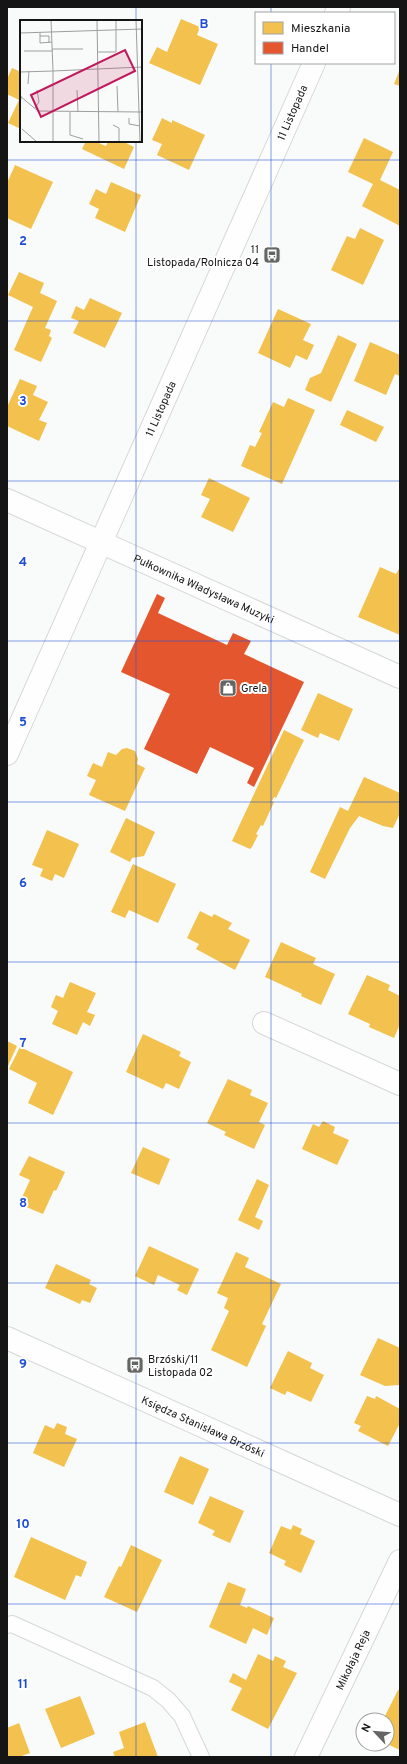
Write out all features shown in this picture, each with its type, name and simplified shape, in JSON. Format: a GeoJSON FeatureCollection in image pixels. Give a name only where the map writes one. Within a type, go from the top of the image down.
{"type":"FeatureCollection","features":[{"type":"Feature","properties":{"kind":"main road","name":"11 Listopada"},"geometry":{"type":"LineString","coordinates":[[7,754],[314,64]]}},
{"type":"Feature","properties":{"kind":"main road","name":"Pułkownika Władysława Muzyki"},"geometry":{"type":"LineString","coordinates":[[7,500],[400,677]]}},
{"type":"Feature","properties":{"kind":"main road"},"geometry":{"type":"LineString","coordinates":[[264,1023],[400,1084]]}},
{"type":"Feature","properties":{"kind":"main road","name":"Księdza Stanisława Brzóski"},"geometry":{"type":"LineString","coordinates":[[7,1338],[400,1515]]}},
{"type":"Feature","properties":{"kind":"main road","name":"Mikołaja Reja"},"geometry":{"type":"LineString","coordinates":[[306,1757],[400,1561]]}},
{"type":"Feature","properties":{"kind":"lane"},"geometry":{"type":"LineString","coordinates":[[7,1625],[12,1624],[153,1688],[168,1700],[182,1716],[201,1757]]}},
{"type":"Feature","properties":{"kind":"building: Mieszkania"},"geometry":{"type":"Polygon","coordinates":[[[181,19],[200,27],[197,35],[218,44],[200,85],[149,63],[157,47],[167,52],[181,19]]]}},
{"type":"Feature","properties":{"kind":"building: Mieszkania"},"geometry":{"type":"Polygon","coordinates":[[[12,68],[20,72],[20,129],[8,123],[19,100],[7,94],[7,79],[12,68]]]}},
{"type":"Feature","properties":{"kind":"building: Mieszkania"},"geometry":{"type":"Polygon","coordinates":[[[400,69],[400,86],[394,84],[400,69]]]}},
{"type":"Feature","properties":{"kind":"building: Mieszkania"},"geometry":{"type":"Polygon","coordinates":[[[162,118],[172,123],[172,120],[205,135],[189,170],[157,155],[162,144],[152,140],[162,118]]]}},
{"type":"Feature","properties":{"kind":"building: Mieszkania"},"geometry":{"type":"Polygon","coordinates":[[[364,138],[393,152],[380,180],[400,190],[400,226],[362,206],[373,184],[348,172],[364,138]]]}},
{"type":"Feature","properties":{"kind":"building: Mieszkania"},"geometry":{"type":"Polygon","coordinates":[[[86,142],[96,142],[106,146],[108,142],[124,142],[134,147],[124,169],[82,149],[86,142]]]}},
{"type":"Feature","properties":{"kind":"building: Mieszkania"},"geometry":{"type":"Polygon","coordinates":[[[15,165],[53,182],[31,229],[7,218],[7,183],[15,165]]]}},
{"type":"Feature","properties":{"kind":"building: Mieszkania"},"geometry":{"type":"Polygon","coordinates":[[[111,182],[141,195],[125,232],[95,218],[99,209],[89,204],[96,189],[106,194],[111,182]]]}},
{"type":"Feature","properties":{"kind":"building: Mieszkania"},"geometry":{"type":"Polygon","coordinates":[[[360,228],[384,240],[363,285],[331,270],[347,236],[355,239],[360,228]]]}},
{"type":"Feature","properties":{"kind":"building: Mieszkania"},"geometry":{"type":"Polygon","coordinates":[[[19,272],[44,283],[40,293],[57,301],[45,328],[51,330],[49,336],[52,338],[41,362],[14,350],[33,307],[8,295],[19,272]]]}},
{"type":"Feature","properties":{"kind":"building: Mieszkania"},"geometry":{"type":"Polygon","coordinates":[[[90,298],[122,313],[105,348],[73,333],[79,321],[71,318],[76,306],[84,310],[90,298]]]}},
{"type":"Feature","properties":{"kind":"building: Mieszkania"},"geometry":{"type":"Polygon","coordinates":[[[278,309],[311,324],[303,340],[314,345],[307,360],[296,355],[290,368],[258,353],[278,309]]]}},
{"type":"Feature","properties":{"kind":"building: Mieszkania"},"geometry":{"type":"Polygon","coordinates":[[[338,335],[357,344],[331,402],[305,390],[310,378],[321,373],[338,335]]]}},
{"type":"Feature","properties":{"kind":"building: Mieszkania"},"geometry":{"type":"Polygon","coordinates":[[[370,342],[400,355],[400,376],[395,374],[386,395],[354,381],[370,342]]]}},
{"type":"Feature","properties":{"kind":"building: Mieszkania"},"geometry":{"type":"Polygon","coordinates":[[[20,379],[37,386],[33,395],[48,402],[39,420],[47,423],[39,441],[7,426],[7,407],[20,379]]]}},
{"type":"Feature","properties":{"kind":"building: Mieszkania"},"geometry":{"type":"Polygon","coordinates":[[[288,398],[315,410],[282,484],[241,466],[250,445],[255,447],[262,433],[259,432],[273,402],[284,407],[288,398]]]}},
{"type":"Feature","properties":{"kind":"building: Mieszkania"},"geometry":{"type":"Polygon","coordinates":[[[347,410],[384,427],[376,442],[340,425],[347,410]]]}},
{"type":"Feature","properties":{"kind":"building: Mieszkania"},"geometry":{"type":"Polygon","coordinates":[[[209,478],[250,498],[233,532],[201,517],[210,499],[201,495],[209,478]]]}},
{"type":"Feature","properties":{"kind":"building: Mieszkania"},"geometry":{"type":"Polygon","coordinates":[[[380,567],[396,574],[400,567],[400,635],[358,617],[380,567]]]}},
{"type":"Feature","properties":{"kind":"building: Mieszkania"},"geometry":{"type":"Polygon","coordinates":[[[318,693],[353,709],[339,741],[320,733],[318,738],[301,730],[318,693]]]}},
{"type":"Feature","properties":{"kind":"building: Mieszkania"},"geometry":{"type":"Polygon","coordinates":[[[284,730],[304,740],[276,798],[274,797],[272,801],[274,802],[263,826],[261,825],[256,834],[258,835],[250,849],[232,841],[284,730]]]}},
{"type":"Feature","properties":{"kind":"building: Mieszkania"},"geometry":{"type":"Polygon","coordinates":[[[127,748],[135,751],[138,759],[137,764],[145,768],[125,811],[89,795],[96,780],[87,776],[93,763],[102,767],[108,752],[116,755],[122,749],[127,748]]]}},
{"type":"Feature","properties":{"kind":"building: Mieszkania"},"geometry":{"type":"Polygon","coordinates":[[[364,777],[400,793],[400,813],[393,828],[383,826],[359,816],[350,828],[325,879],[310,872],[340,807],[348,811],[364,777]]]}},
{"type":"Feature","properties":{"kind":"building: Mieszkania"},"geometry":{"type":"Polygon","coordinates":[[[126,818],[155,832],[144,856],[132,858],[130,862],[110,852],[126,818]]]}},
{"type":"Feature","properties":{"kind":"building: Mieszkania"},"geometry":{"type":"Polygon","coordinates":[[[47,830],[79,844],[64,878],[55,874],[52,881],[40,876],[43,869],[32,865],[47,830]]]}},
{"type":"Feature","properties":{"kind":"building: Mieszkania"},"geometry":{"type":"Polygon","coordinates":[[[133,864],[176,884],[158,923],[129,910],[125,918],[111,912],[133,864]]]}},
{"type":"Feature","properties":{"kind":"building: Mieszkania"},"geometry":{"type":"Polygon","coordinates":[[[200,911],[212,917],[214,914],[232,923],[228,929],[250,940],[235,970],[196,949],[199,944],[187,938],[200,911]]]}},
{"type":"Feature","properties":{"kind":"building: Mieszkania"},"geometry":{"type":"Polygon","coordinates":[[[281,942],[316,958],[313,964],[335,974],[321,1005],[301,996],[302,994],[265,977],[281,942]]]}},
{"type":"Feature","properties":{"kind":"building: Mieszkania"},"geometry":{"type":"Polygon","coordinates":[[[367,975],[390,985],[388,990],[400,996],[400,1024],[394,1038],[369,1027],[370,1024],[348,1014],[367,975]]]}},
{"type":"Feature","properties":{"kind":"building: Mieszkania"},"geometry":{"type":"Polygon","coordinates":[[[70,982],[96,993],[87,1012],[95,1015],[90,1026],[83,1022],[77,1035],[52,1024],[58,1011],[51,1007],[56,995],[63,998],[70,982]]]}},
{"type":"Feature","properties":{"kind":"building: Mieszkania"},"geometry":{"type":"Polygon","coordinates":[[[143,1034],[181,1052],[179,1056],[191,1062],[179,1089],[166,1083],[163,1089],[126,1072],[143,1034]]]}},
{"type":"Feature","properties":{"kind":"building: Mieszkania"},"geometry":{"type":"Polygon","coordinates":[[[7,1041],[17,1046],[7,1068],[7,1041]]]}},
{"type":"Feature","properties":{"kind":"building: Mieszkania"},"geometry":{"type":"Polygon","coordinates":[[[20,1047],[73,1072],[53,1115],[28,1103],[37,1083],[9,1069],[20,1047]]]}},
{"type":"Feature","properties":{"kind":"building: Mieszkania"},"geometry":{"type":"Polygon","coordinates":[[[228,1079],[252,1090],[250,1095],[268,1103],[259,1122],[265,1125],[254,1149],[224,1135],[226,1132],[207,1123],[228,1079]]]}},
{"type":"Feature","properties":{"kind":"building: Mieszkania"},"geometry":{"type":"Polygon","coordinates":[[[323,1121],[335,1127],[333,1133],[349,1140],[337,1165],[302,1149],[313,1124],[319,1127],[323,1121]]]}},
{"type":"Feature","properties":{"kind":"building: Mieszkania"},"geometry":{"type":"Polygon","coordinates":[[[143,1147],[170,1159],[159,1185],[131,1173],[143,1147]]]}},
{"type":"Feature","properties":{"kind":"building: Mieszkania"},"geometry":{"type":"Polygon","coordinates":[[[29,1156],[65,1172],[56,1191],[54,1190],[43,1214],[19,1204],[30,1180],[19,1175],[29,1156]]]}},
{"type":"Feature","properties":{"kind":"building: Mieszkania"},"geometry":{"type":"Polygon","coordinates":[[[257,1179],[269,1185],[255,1217],[263,1221],[259,1230],[238,1220],[257,1179]]]}},
{"type":"Feature","properties":{"kind":"building: Mieszkania"},"geometry":{"type":"Polygon","coordinates":[[[149,1246],[199,1269],[187,1295],[177,1290],[180,1285],[158,1275],[154,1285],[135,1276],[149,1246]]]}},
{"type":"Feature","properties":{"kind":"building: Mieszkania"},"geometry":{"type":"Polygon","coordinates":[[[236,1252],[249,1258],[245,1267],[281,1284],[262,1324],[266,1326],[247,1367],[211,1350],[229,1311],[224,1308],[228,1298],[217,1293],[236,1252]]]}},
{"type":"Feature","properties":{"kind":"building: Mieszkania"},"geometry":{"type":"Polygon","coordinates":[[[56,1264],[91,1280],[89,1284],[97,1288],[90,1303],[82,1300],[80,1304],[45,1288],[56,1264]]]}},
{"type":"Feature","properties":{"kind":"building: Mieszkania"},"geometry":{"type":"Polygon","coordinates":[[[378,1338],[400,1348],[400,1385],[385,1386],[360,1375],[378,1338]]]}},
{"type":"Feature","properties":{"kind":"building: Mieszkania"},"geometry":{"type":"Polygon","coordinates":[[[288,1351],[312,1363],[310,1368],[324,1375],[311,1402],[287,1391],[285,1395],[270,1388],[288,1351]]]}},
{"type":"Feature","properties":{"kind":"building: Mieszkania"},"geometry":{"type":"Polygon","coordinates":[[[367,1396],[375,1399],[376,1396],[400,1409],[400,1423],[388,1446],[358,1431],[361,1426],[354,1423],[367,1396]]]}},
{"type":"Feature","properties":{"kind":"building: Mieszkania"},"geometry":{"type":"Polygon","coordinates":[[[57,1423],[67,1427],[65,1434],[77,1439],[64,1467],[33,1453],[45,1425],[54,1429],[57,1423]]]}},
{"type":"Feature","properties":{"kind":"building: Mieszkania"},"geometry":{"type":"Polygon","coordinates":[[[180,1456],[209,1469],[193,1505],[164,1492],[180,1456]]]}},
{"type":"Feature","properties":{"kind":"building: Mieszkania"},"geometry":{"type":"Polygon","coordinates":[[[210,1496],[244,1511],[230,1543],[212,1535],[215,1531],[198,1523],[210,1496]]]}},
{"type":"Feature","properties":{"kind":"building: Mieszkania"},"geometry":{"type":"Polygon","coordinates":[[[293,1525],[302,1529],[300,1534],[315,1541],[301,1573],[284,1565],[286,1561],[269,1553],[281,1526],[291,1530],[293,1525]]]}},
{"type":"Feature","properties":{"kind":"building: Mieszkania"},"geometry":{"type":"Polygon","coordinates":[[[31,1537],[87,1562],[81,1577],[76,1575],[65,1600],[14,1577],[31,1537]]]}},
{"type":"Feature","properties":{"kind":"building: Mieszkania"},"geometry":{"type":"Polygon","coordinates":[[[131,1545],[162,1560],[137,1612],[104,1597],[119,1566],[121,1567],[131,1545]]]}},
{"type":"Feature","properties":{"kind":"building: Mieszkania"},"geometry":{"type":"Polygon","coordinates":[[[228,1582],[246,1589],[240,1605],[247,1608],[248,1606],[274,1618],[267,1635],[253,1628],[246,1644],[209,1627],[228,1582]]]}},
{"type":"Feature","properties":{"kind":"building: Mieszkania"},"geometry":{"type":"Polygon","coordinates":[[[258,1654],[273,1661],[275,1656],[286,1661],[283,1667],[297,1673],[268,1729],[231,1710],[242,1688],[229,1682],[233,1673],[246,1680],[258,1654]]]}},
{"type":"Feature","properties":{"kind":"building: Mieszkania"},"geometry":{"type":"Polygon","coordinates":[[[398,1690],[400,1691],[400,1750],[395,1748],[395,1712],[387,1712],[398,1690]]]}},
{"type":"Feature","properties":{"kind":"building: Mieszkania"},"geometry":{"type":"Polygon","coordinates":[[[80,1696],[95,1734],[61,1748],[45,1709],[80,1696]]]}},
{"type":"Feature","properties":{"kind":"building: Mieszkania"},"geometry":{"type":"Polygon","coordinates":[[[145,1722],[158,1757],[115,1757],[113,1752],[124,1748],[119,1732],[145,1722]]]}},
{"type":"Feature","properties":{"kind":"building: Mieszkania"},"geometry":{"type":"Polygon","coordinates":[[[19,1723],[30,1753],[19,1757],[7,1757],[7,1728],[19,1723]]]}},
{"type":"Feature","properties":{"kind":"building: Handel","name":"Grela"},"geometry":{"type":"Polygon","coordinates":[[[157,594],[165,598],[158,613],[227,645],[233,633],[251,641],[244,654],[304,682],[254,787],[247,783],[254,768],[210,747],[197,774],[144,749],[170,694],[121,672],[157,594]]]}},
{"type":"Feature","properties":{"kind":"place","name":"11 Listopada/Rolnicza 04"},"geometry":{"type":"Point","coordinates":[272,255]}},
{"type":"Feature","properties":{"kind":"place","name":"Grela"},"geometry":{"type":"Point","coordinates":[228,688]}},
{"type":"Feature","properties":{"kind":"place","name":"Brzóski/11 Listopada 02"},"geometry":{"type":"Point","coordinates":[135,1365]}}]}
